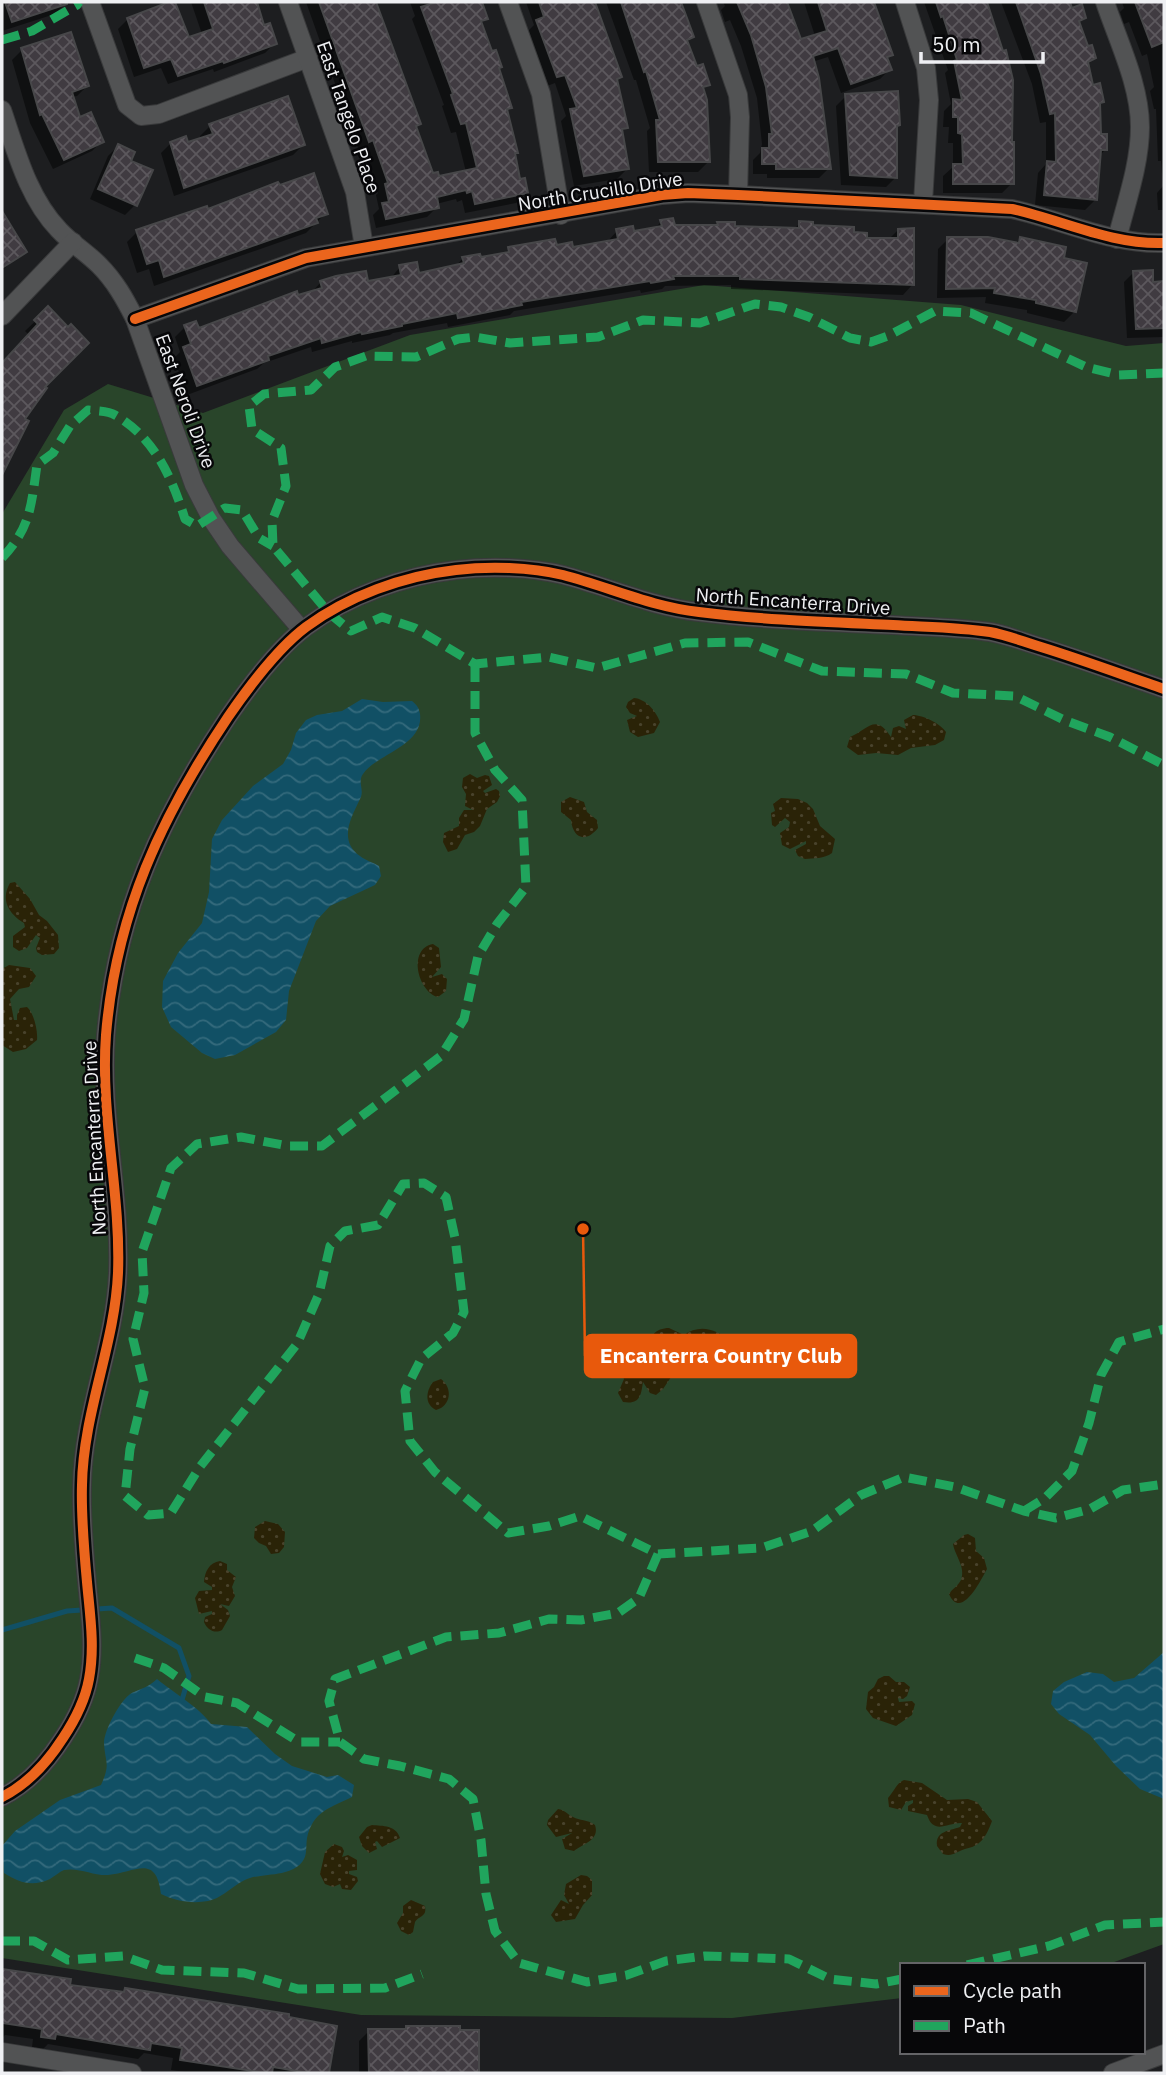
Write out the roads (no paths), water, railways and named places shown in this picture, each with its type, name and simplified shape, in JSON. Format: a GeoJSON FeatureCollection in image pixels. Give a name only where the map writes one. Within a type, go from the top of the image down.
{"type":"FeatureCollection","features":[{"type":"Feature","properties":{"kind":"street"},"geometry":{"type":"LineString","coordinates":[[90,2],[127,105],[141,116],[159,114],[307,58]]}},
{"type":"Feature","properties":{"kind":"street","name":"East Tangelo Place"},"geometry":{"type":"LineString","coordinates":[[288,2],[355,192],[364,247]]}},
{"type":"Feature","properties":{"kind":"street"},"geometry":{"type":"LineString","coordinates":[[508,2],[541,94],[561,215]]}},
{"type":"Feature","properties":{"kind":"street"},"geometry":{"type":"LineString","coordinates":[[706,2],[738,95],[738,195]]}},
{"type":"Feature","properties":{"kind":"street"},"geometry":{"type":"LineString","coordinates":[[905,2],[923,58],[928,89],[923,203]]}},
{"type":"Feature","properties":{"kind":"street"},"geometry":{"type":"LineString","coordinates":[[1105,2],[1133,84],[1140,127],[1135,164],[1117,239]]}},
{"type":"Feature","properties":{"kind":"street","name":"East Neroli Drive"},"geometry":{"type":"LineString","coordinates":[[2,110],[24,173],[43,208],[59,230],[101,267],[122,293],[135,319],[194,485],[211,517],[230,546],[302,630]]}},
{"type":"Feature","properties":{"kind":"street","name":"North Crucillo Drive"},"geometry":{"type":"LineString","coordinates":[[135,319],[306,258],[662,195],[688,193],[1012,209],[1042,215],[1117,239],[1164,243]]}},
{"type":"Feature","properties":{"kind":"street"},"geometry":{"type":"LineString","coordinates":[[2,316],[73,242]]}},
{"type":"Feature","properties":{"kind":"street","name":"North Encanterra Drive"},"geometry":{"type":"LineString","coordinates":[[2,1797],[20,1788],[51,1758],[71,1727],[89,1678],[92,1639],[82,1480],[92,1405],[118,1274],[107,1122],[106,1042],[117,960],[131,902],[160,829],[201,757],[250,686],[302,630],[342,605],[420,576],[459,569],[503,568],[559,574],[684,610],[996,633],[1164,689]]}},
{"type":"Feature","properties":{"kind":"street"},"geometry":{"type":"LineString","coordinates":[[2,2052],[132,2073]]}},
{"type":"Feature","properties":{"kind":"street"},"geometry":{"type":"LineString","coordinates":[[1113,2073],[1164,2054]]}},
{"type":"Feature","properties":{"kind":"water"},"geometry":{"type":"Polygon","coordinates":[[[362,699],[383,702],[412,701],[420,714],[415,734],[363,774],[361,796],[348,829],[349,843],[353,850],[379,866],[381,876],[375,885],[330,906],[316,921],[289,991],[286,1020],[276,1032],[235,1055],[215,1059],[202,1053],[171,1027],[162,1007],[163,981],[178,953],[202,923],[209,892],[212,839],[222,820],[253,786],[283,764],[296,733],[306,720],[317,715],[342,711],[362,699]]]}},
{"type":"Feature","properties":{"kind":"water"},"geometry":{"type":"Polygon","coordinates":[[[1164,1652],[1164,1799],[1140,1789],[1090,1735],[1059,1714],[1051,1704],[1053,1691],[1064,1682],[1087,1672],[1103,1674],[1114,1682],[1134,1678],[1164,1652]]]}},
{"type":"Feature","properties":{"kind":"water"},"geometry":{"type":"Polygon","coordinates":[[[157,1679],[193,1706],[211,1724],[247,1727],[292,1766],[327,1777],[338,1775],[354,1785],[352,1797],[330,1808],[313,1822],[307,1838],[305,1857],[300,1865],[287,1872],[250,1878],[208,1901],[184,1901],[161,1894],[154,1873],[143,1868],[108,1875],[64,1870],[50,1879],[32,1883],[4,1873],[2,1846],[15,1831],[60,1800],[101,1785],[107,1767],[105,1737],[114,1714],[129,1695],[157,1679]]]}},
{"type":"Feature","properties":{"kind":"waterway"},"geometry":{"type":"LineString","coordinates":[[2,1630],[67,1611],[112,1608],[179,1648],[189,1676],[182,1700]]}},
{"type":"Feature","properties":{"kind":"place","name":"Encanterra Country Club"},"geometry":{"type":"Point","coordinates":[583,1229]}}]}
